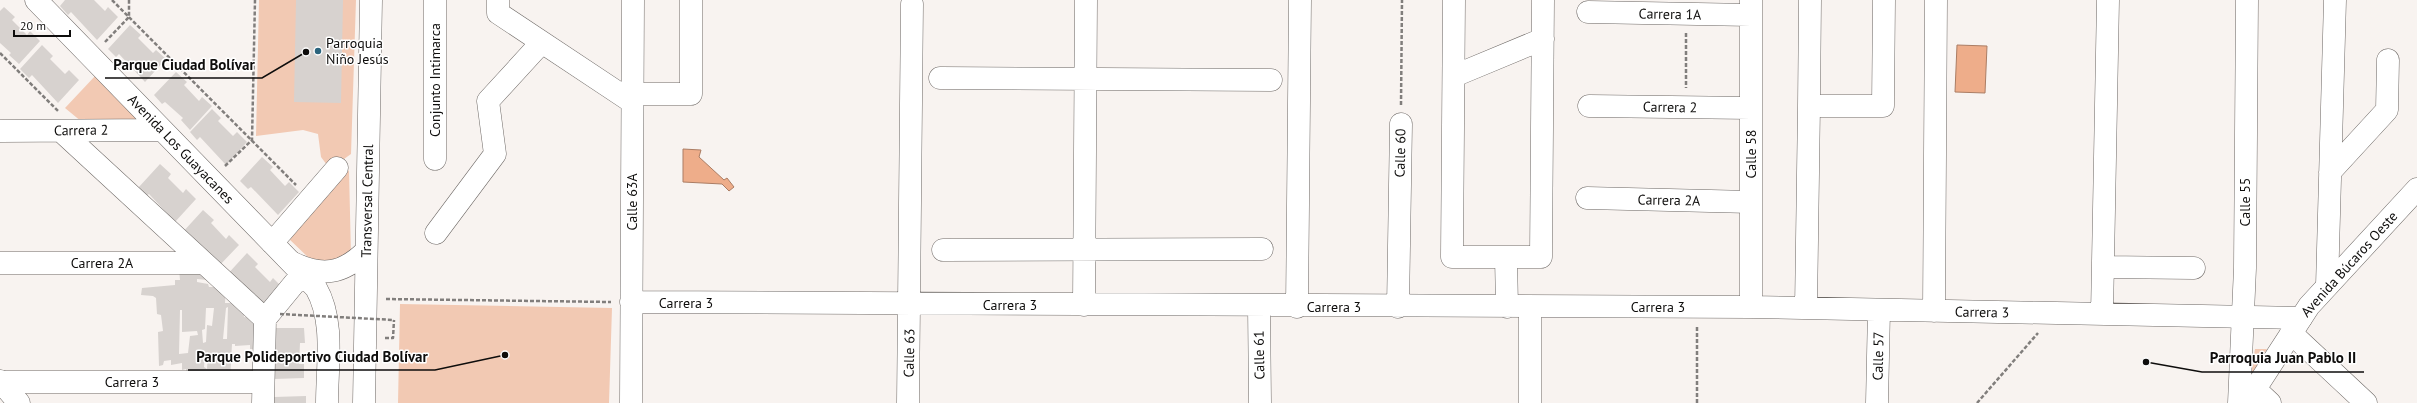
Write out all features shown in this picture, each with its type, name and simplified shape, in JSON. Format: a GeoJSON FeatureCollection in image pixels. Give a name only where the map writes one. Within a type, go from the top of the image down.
{"type":"FeatureCollection","features":[{"type":"Feature","properties":{"kind":"street","name":"Avenida Los Guayacanes"},"geometry":{"type":"LineString","coordinates":[[36,0],[316,288],[324,303],[327,330],[327,403]]}},
{"type":"Feature","properties":{"kind":"street","name":"Transversal Central"},"geometry":{"type":"LineString","coordinates":[[364,403],[371,0]]}},
{"type":"Feature","properties":{"kind":"street","name":"Conjunto Intimarca"},"geometry":{"type":"LineString","coordinates":[[435,0],[435,159]]}},
{"type":"Feature","properties":{"kind":"street"},"geometry":{"type":"LineString","coordinates":[[498,0],[498,12],[542,42],[632,98],[691,94],[691,0]]}},
{"type":"Feature","properties":{"kind":"street","name":"Calle 63A"},"geometry":{"type":"LineString","coordinates":[[631,403],[633,0]]}},
{"type":"Feature","properties":{"kind":"street"},"geometry":{"type":"LineString","coordinates":[[1084,305],[1086,0]]}},
{"type":"Feature","properties":{"kind":"street"},"geometry":{"type":"LineString","coordinates":[[1297,307],[1300,0]]}},
{"type":"Feature","properties":{"kind":"street"},"geometry":{"type":"LineString","coordinates":[[1454,0],[1452,257],[1541,258],[1543,0]]}},
{"type":"Feature","properties":{"kind":"street"},"geometry":{"type":"LineString","coordinates":[[1806,308],[1810,0]]}},
{"type":"Feature","properties":{"kind":"street"},"geometry":{"type":"LineString","coordinates":[[1809,106],[1883,106],[1884,0]]}},
{"type":"Feature","properties":{"kind":"street"},"geometry":{"type":"LineString","coordinates":[[1934,311],[1936,0]]}},
{"type":"Feature","properties":{"kind":"street"},"geometry":{"type":"LineString","coordinates":[[2102,314],[2108,0]]}},
{"type":"Feature","properties":{"kind":"street","name":"Calle 55"},"geometry":{"type":"LineString","coordinates":[[2239,403],[2243,317],[2247,0]]}},
{"type":"Feature","properties":{"kind":"street"},"geometry":{"type":"LineString","coordinates":[[2327,286],[2335,0]]}},
{"type":"Feature","properties":{"kind":"street","name":"Calle 63"},"geometry":{"type":"LineString","coordinates":[[908,403],[912,4]]}},
{"type":"Feature","properties":{"kind":"street","name":"Carrera 1A"},"geometry":{"type":"LineString","coordinates":[[1588,12],[1686,14],[1751,8]]}},
{"type":"Feature","properties":{"kind":"street","name":"Calle 58"},"geometry":{"type":"LineString","coordinates":[[1751,8],[1751,307]]}},
{"type":"Feature","properties":{"kind":"street"},"geometry":{"type":"LineString","coordinates":[[1454,76],[1543,40]]}},
{"type":"Feature","properties":{"kind":"street"},"geometry":{"type":"LineString","coordinates":[[436,233],[494,154],[488,101],[542,42]]}},
{"type":"Feature","properties":{"kind":"street"},"geometry":{"type":"LineString","coordinates":[[2330,172],[2387,110],[2388,60]]}},
{"type":"Feature","properties":{"kind":"street"},"geometry":{"type":"LineString","coordinates":[[940,78],[1271,80]]}},
{"type":"Feature","properties":{"kind":"street","name":"Carrera 2"},"geometry":{"type":"LineString","coordinates":[[1589,106],[1751,108]]}},
{"type":"Feature","properties":{"kind":"street","name":"Calle 60"},"geometry":{"type":"LineString","coordinates":[[1398,307],[1401,124]]}},
{"type":"Feature","properties":{"kind":"street"},"geometry":{"type":"LineString","coordinates":[[70,130],[204,263],[272,316]]}},
{"type":"Feature","properties":{"kind":"street","name":"Carrera 2"},"geometry":{"type":"LineString","coordinates":[[0,131],[162,130]]}},
{"type":"Feature","properties":{"kind":"street"},"geometry":{"type":"LineString","coordinates":[[272,243],[337,168]]}},
{"type":"Feature","properties":{"kind":"street","name":"Avenida Búcaros Oeste"},"geometry":{"type":"LineString","coordinates":[[2257,398],[2296,326],[2327,286],[2417,189]]}},
{"type":"Feature","properties":{"kind":"street","name":"Carrera 2A"},"geometry":{"type":"LineString","coordinates":[[1587,198],[1751,202]]}},
{"type":"Feature","properties":{"kind":"street"},"geometry":{"type":"LineString","coordinates":[[943,250],[1262,249]]}},
{"type":"Feature","properties":{"kind":"street"},"geometry":{"type":"LineString","coordinates":[[263,403],[263,382],[272,316],[298,268],[324,272],[340,270],[355,262],[366,251]]}},
{"type":"Feature","properties":{"kind":"street"},"geometry":{"type":"LineString","coordinates":[[1506,257],[1507,307]]}},
{"type":"Feature","properties":{"kind":"street","name":"Carrera 2A"},"geometry":{"type":"LineString","coordinates":[[0,263],[204,263]]}},
{"type":"Feature","properties":{"kind":"street"},"geometry":{"type":"LineString","coordinates":[[2103,267],[2194,268]]}},
{"type":"Feature","properties":{"kind":"street","name":"Carrera 3"},"geometry":{"type":"LineString","coordinates":[[631,302],[1297,307],[1751,307],[2243,317],[2296,326]]}},
{"type":"Feature","properties":{"kind":"street","name":"Calle 61"},"geometry":{"type":"LineString","coordinates":[[1259,306],[1260,403]]}},
{"type":"Feature","properties":{"kind":"street"},"geometry":{"type":"LineString","coordinates":[[1530,307],[1530,403]]}},
{"type":"Feature","properties":{"kind":"street","name":"Calle 57"},"geometry":{"type":"LineString","coordinates":[[1877,403],[1879,310]]}},
{"type":"Feature","properties":{"kind":"street"},"geometry":{"type":"LineString","coordinates":[[2296,326],[2366,403]]}},
{"type":"Feature","properties":{"kind":"street"},"geometry":{"type":"LineString","coordinates":[[1,381],[18,403]]}},
{"type":"Feature","properties":{"kind":"street","name":"Carrera 3"},"geometry":{"type":"LineString","coordinates":[[1,381],[263,382]]}},
{"type":"Feature","properties":{"kind":"path"},"geometry":{"type":"LineString","coordinates":[[112,0],[311,199]]}},
{"type":"Feature","properties":{"kind":"path"},"geometry":{"type":"LineString","coordinates":[[91,56],[129,17],[129,0]]}},
{"type":"Feature","properties":{"kind":"path"},"geometry":{"type":"LineString","coordinates":[[211,180],[252,140],[255,0]]}},
{"type":"Feature","properties":{"kind":"path","name":"Calle 60"},"geometry":{"type":"LineString","coordinates":[[1401,124],[1402,0]]}},
{"type":"Feature","properties":{"kind":"path"},"geometry":{"type":"LineString","coordinates":[[1686,14],[1686,107]]}},
{"type":"Feature","properties":{"kind":"path"},"geometry":{"type":"LineString","coordinates":[[0,53],[70,130]]}},
{"type":"Feature","properties":{"kind":"path"},"geometry":{"type":"LineString","coordinates":[[366,299],[631,302]]}},
{"type":"Feature","properties":{"kind":"path"},"geometry":{"type":"LineString","coordinates":[[1697,307],[1697,403]]}},
{"type":"Feature","properties":{"kind":"path"},"geometry":{"type":"LineString","coordinates":[[1977,403],[2055,313]]}},
{"type":"Feature","properties":{"kind":"path"},"geometry":{"type":"LineString","coordinates":[[272,316],[394,320],[393,338],[383,338]]}},
{"type":"Feature","properties":{"kind":"shaded area"},"geometry":{"type":"Polygon","coordinates":[[[259,0],[356,0],[351,154],[330,169],[321,157],[318,134],[303,130],[256,136],[259,0]]]}},
{"type":"Feature","properties":{"kind":"shaded area"},"geometry":{"type":"Polygon","coordinates":[[[1957,45],[1987,46],[1985,93],[1955,92],[1957,45]]]}},
{"type":"Feature","properties":{"kind":"shaded area"},"geometry":{"type":"Polygon","coordinates":[[[96,75],[144,121],[82,122],[65,108],[96,75]]]}},
{"type":"Feature","properties":{"kind":"shaded area"},"geometry":{"type":"Polygon","coordinates":[[[683,149],[701,150],[699,157],[724,180],[727,178],[734,187],[729,191],[722,184],[683,182],[683,149]]]}},
{"type":"Feature","properties":{"kind":"shaded area"},"geometry":{"type":"Polygon","coordinates":[[[349,170],[351,256],[344,262],[312,261],[287,237],[349,170]]]}},
{"type":"Feature","properties":{"kind":"shaded area"},"geometry":{"type":"Polygon","coordinates":[[[400,304],[612,308],[609,403],[398,403],[400,304]]]}},
{"type":"Feature","properties":{"kind":"shaded area"},"geometry":{"type":"Polygon","coordinates":[[[2255,349],[2267,349],[2250,379],[2255,349]]]}},
{"type":"Feature","properties":{"kind":"building"},"geometry":{"type":"Polygon","coordinates":[[[65,0],[94,0],[105,11],[108,7],[118,17],[97,40],[71,12],[68,15],[60,6],[65,0]]]}},
{"type":"Feature","properties":{"kind":"building","name":"Parroquia Niño Jesús"},"geometry":{"type":"Polygon","coordinates":[[[296,0],[343,0],[341,103],[294,102],[296,0]]]}},
{"type":"Feature","properties":{"kind":"building"},"geometry":{"type":"Polygon","coordinates":[[[4,7],[15,17],[12,20],[27,35],[30,31],[40,41],[19,64],[9,55],[11,53],[0,43],[0,11],[4,7]]]}},
{"type":"Feature","properties":{"kind":"building"},"geometry":{"type":"Polygon","coordinates":[[[130,25],[141,35],[138,38],[153,53],[156,50],[166,59],[145,82],[119,54],[116,57],[108,49],[130,25]]]}},
{"type":"Feature","properties":{"kind":"building"},"geometry":{"type":"Polygon","coordinates":[[[42,45],[53,56],[50,59],[65,74],[69,70],[79,80],[58,103],[32,75],[29,78],[20,69],[42,45]]]}},
{"type":"Feature","properties":{"kind":"building"},"geometry":{"type":"Polygon","coordinates":[[[176,72],[187,82],[184,85],[199,101],[202,97],[212,106],[190,130],[181,120],[183,118],[165,102],[162,104],[154,95],[176,72]]]}},
{"type":"Feature","properties":{"kind":"building"},"geometry":{"type":"Polygon","coordinates":[[[212,109],[221,118],[218,121],[233,136],[237,132],[247,142],[226,165],[200,137],[197,140],[190,132],[212,109]]]}},
{"type":"Feature","properties":{"kind":"building"},"geometry":{"type":"Polygon","coordinates":[[[262,157],[273,167],[270,170],[285,186],[289,182],[299,192],[278,215],[251,187],[248,189],[240,181],[262,157]]]}},
{"type":"Feature","properties":{"kind":"building"},"geometry":{"type":"Polygon","coordinates":[[[160,164],[171,174],[168,178],[183,193],[186,189],[196,199],[175,222],[149,194],[146,196],[138,188],[160,164]]]}},
{"type":"Feature","properties":{"kind":"building"},"geometry":{"type":"Polygon","coordinates":[[[203,210],[214,220],[211,223],[226,239],[229,235],[239,245],[218,267],[181,234],[203,210]]]}},
{"type":"Feature","properties":{"kind":"building"},"geometry":{"type":"Polygon","coordinates":[[[247,253],[258,264],[255,267],[270,282],[273,278],[283,288],[262,311],[225,277],[247,253]]]}},
{"type":"Feature","properties":{"kind":"building"},"geometry":{"type":"Polygon","coordinates":[[[179,269],[209,270],[208,280],[197,279],[197,282],[208,284],[209,287],[226,287],[225,303],[243,303],[244,317],[253,318],[252,323],[260,324],[259,349],[250,349],[250,345],[235,346],[235,344],[232,344],[230,379],[186,371],[186,369],[182,370],[182,363],[171,365],[171,360],[164,361],[163,365],[159,366],[158,332],[163,331],[161,315],[157,314],[156,298],[153,296],[141,295],[142,288],[175,285],[175,280],[180,280],[179,269]],[[228,307],[226,308],[223,339],[227,339],[228,307]],[[206,308],[205,329],[202,330],[203,343],[206,342],[207,325],[212,326],[214,308],[206,308]],[[180,310],[179,354],[188,353],[190,336],[198,335],[197,331],[182,332],[182,310],[180,310]],[[208,352],[205,353],[204,367],[207,369],[208,352]]]}},
{"type":"Feature","properties":{"kind":"building"},"geometry":{"type":"Polygon","coordinates":[[[272,328],[304,328],[305,343],[300,343],[299,364],[304,364],[304,378],[274,379],[273,365],[276,364],[275,340],[272,328]]]}},
{"type":"Feature","properties":{"kind":"building"},"geometry":{"type":"Polygon","coordinates":[[[306,396],[306,403],[274,403],[274,397],[306,396]]]}},
{"type":"Feature","properties":{"kind":"place","name":"Parroquia Niño Jesús"},"geometry":{"type":"Point","coordinates":[318,51]}},
{"type":"Feature","properties":{"kind":"place","name":"Parque Ciudad Bolívar"},"geometry":{"type":"Point","coordinates":[306,52]}},
{"type":"Feature","properties":{"kind":"place","name":"Parque Polideportivo Ciudad Bolívar"},"geometry":{"type":"Point","coordinates":[505,355]}},
{"type":"Feature","properties":{"kind":"place","name":"Parroquia Juan Pablo II"},"geometry":{"type":"Point","coordinates":[2146,362]}}]}
